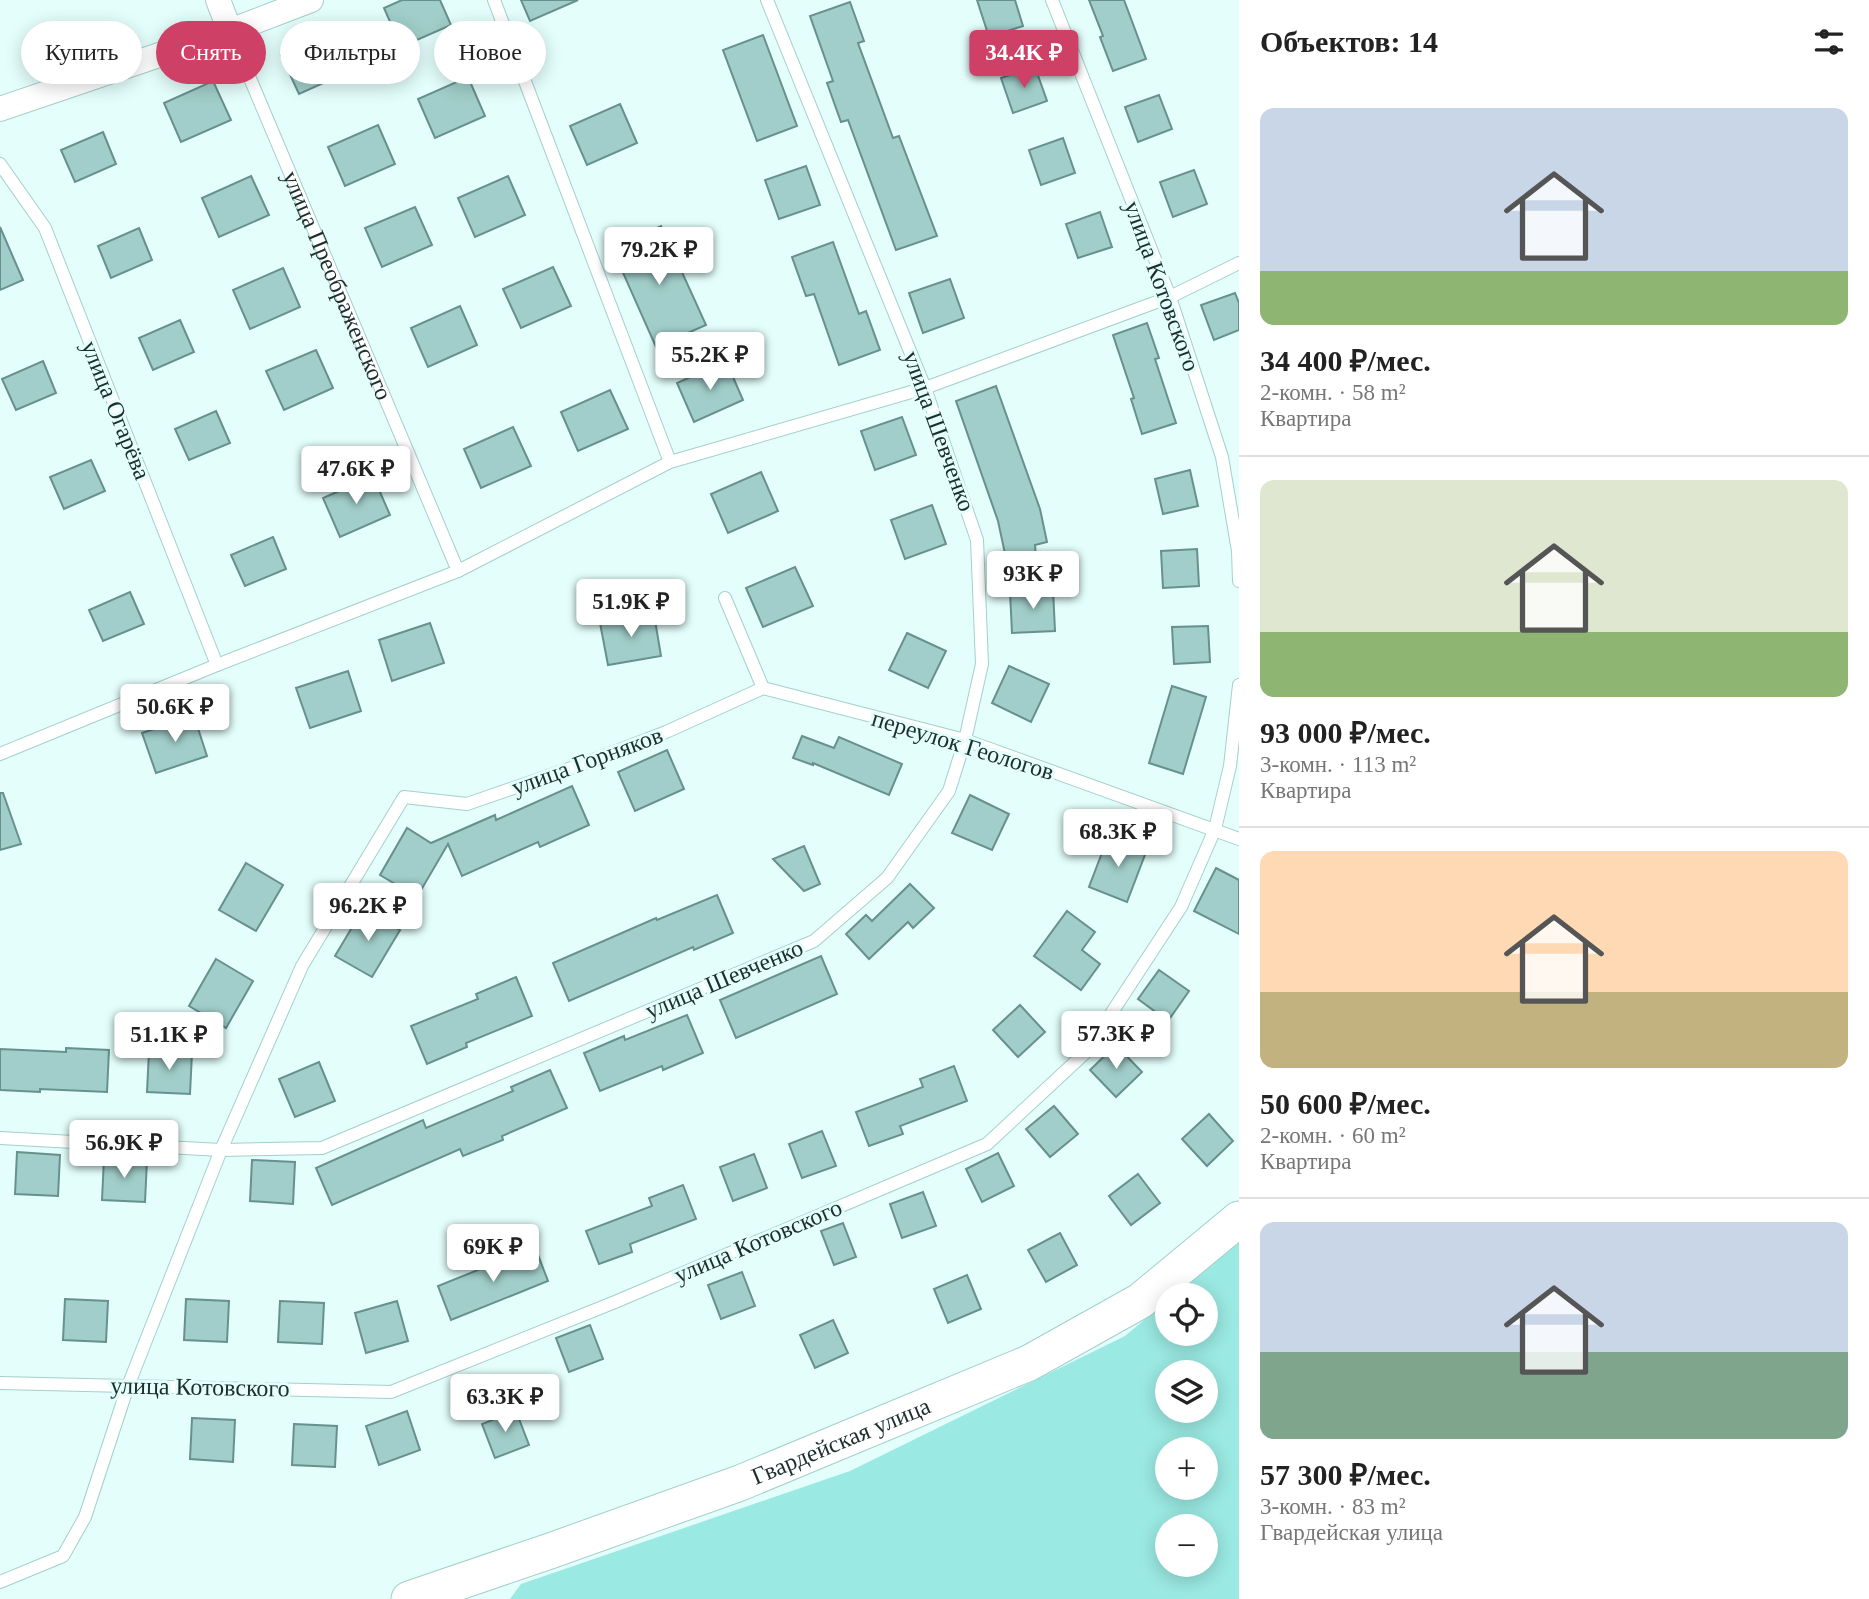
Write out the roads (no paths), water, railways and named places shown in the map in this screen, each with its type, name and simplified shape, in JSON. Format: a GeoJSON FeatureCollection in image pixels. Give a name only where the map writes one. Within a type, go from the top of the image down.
{"type":"FeatureCollection","features":[{"type":"Feature","properties":{"kind":"main road","name":"Гвардейская улица"},"geometry":{"type":"LineString","coordinates":[[409,1599],[740,1483],[1030,1363],[1140,1301],[1239,1219]]}},
{"type":"Feature","properties":{"kind":"street","name":"улица Преображенского"},"geometry":{"type":"LineString","coordinates":[[218,0],[226,21]]}},
{"type":"Feature","properties":{"kind":"street"},"geometry":{"type":"LineString","coordinates":[[256,21],[311,0]]}},
{"type":"Feature","properties":{"kind":"street"},"geometry":{"type":"LineString","coordinates":[[0,109],[156,56]]}},
{"type":"Feature","properties":{"kind":"lane"},"geometry":{"type":"LineString","coordinates":[[494,0],[670,463]]}},
{"type":"Feature","properties":{"kind":"lane","name":"улица Шевченко"},"geometry":{"type":"LineString","coordinates":[[0,1138],[221,1150],[322,1148],[814,941],[887,878],[949,791],[965,740],[982,664],[977,540],[925,388],[767,0]]}},
{"type":"Feature","properties":{"kind":"lane","name":"улица Котовского"},"geometry":{"type":"LineString","coordinates":[[1052,0],[1170,298],[1222,457],[1238,551],[1239,581]]}},
{"type":"Feature","properties":{"kind":"lane","name":"улица Преображенского"},"geometry":{"type":"LineString","coordinates":[[252,84],[458,571]]}},
{"type":"Feature","properties":{"kind":"lane","name":"улица Огарёва"},"geometry":{"type":"LineString","coordinates":[[0,164],[45,229],[217,665]]}},
{"type":"Feature","properties":{"kind":"lane"},"geometry":{"type":"LineString","coordinates":[[0,754],[217,665],[458,571],[670,463],[925,388],[1170,298],[1239,263]]}},
{"type":"Feature","properties":{"kind":"lane"},"geometry":{"type":"LineString","coordinates":[[725,598],[763,688]]}},
{"type":"Feature","properties":{"kind":"lane","name":"улица Котовского"},"geometry":{"type":"LineString","coordinates":[[0,1382],[391,1392],[615,1302],[987,1144],[1086,1052],[1181,906],[1215,829],[1230,766],[1239,685]]}},
{"type":"Feature","properties":{"kind":"lane","name":"переулок Геологов"},"geometry":{"type":"LineString","coordinates":[[763,688],[965,740],[1239,839]]}},
{"type":"Feature","properties":{"kind":"lane","name":"улица Горняков"},"geometry":{"type":"LineString","coordinates":[[221,1150],[302,966],[404,797],[467,804],[666,732],[763,688]]}},
{"type":"Feature","properties":{"kind":"lane"},"geometry":{"type":"LineString","coordinates":[[0,1582],[63,1556],[85,1517],[128,1386],[221,1150]]}}]}
